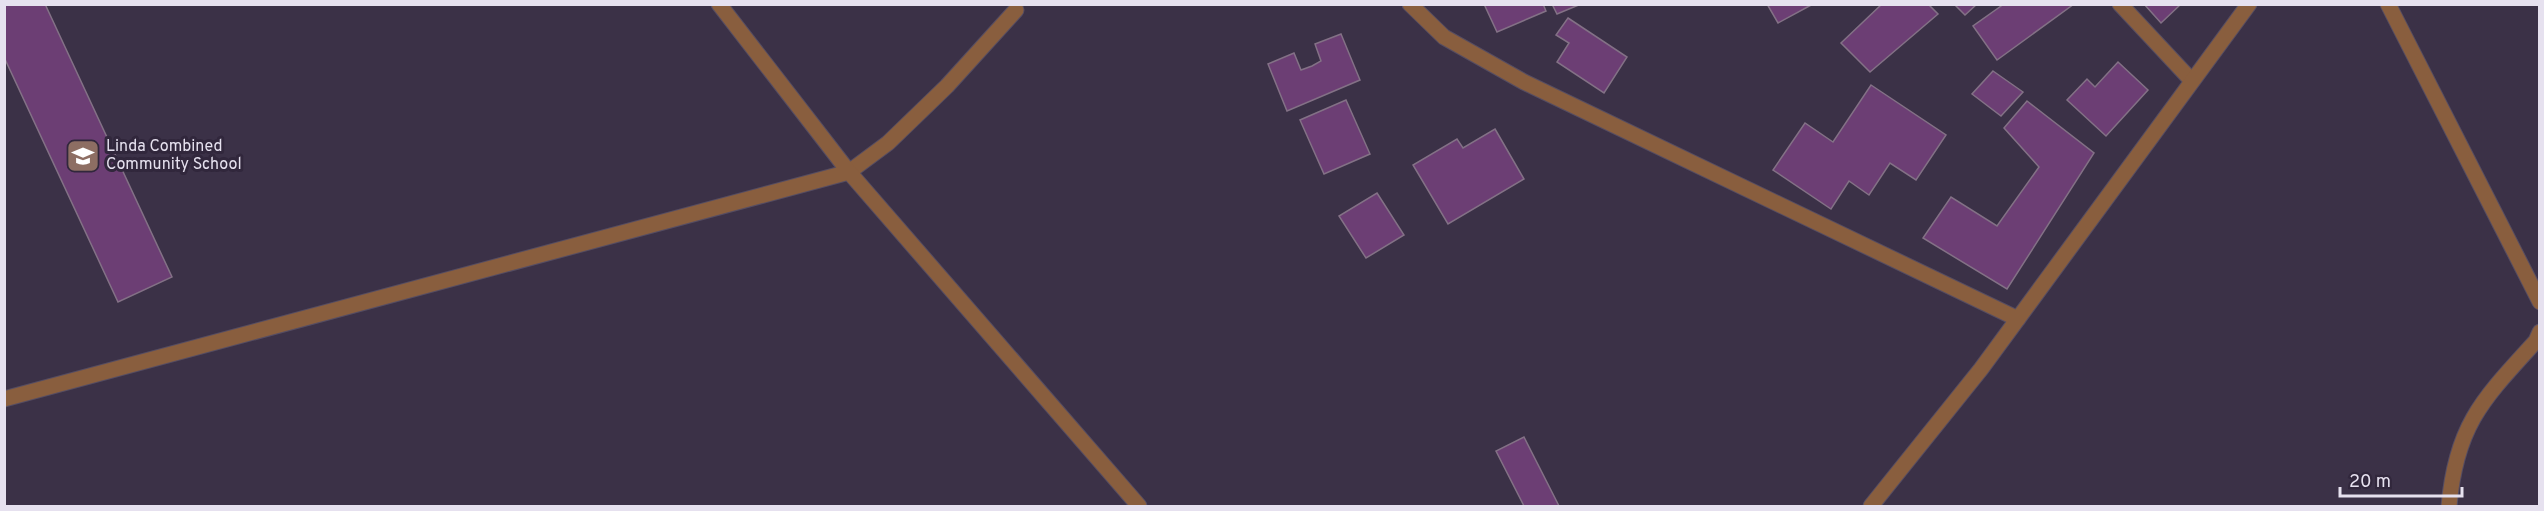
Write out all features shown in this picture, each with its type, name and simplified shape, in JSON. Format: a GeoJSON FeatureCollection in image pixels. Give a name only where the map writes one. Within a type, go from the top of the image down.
{"type":"FeatureCollection","features":[{"type":"Feature","properties":{"kind":"street"},"geometry":{"type":"LineString","coordinates":[[719,4],[849,172],[1139,507]]}},
{"type":"Feature","properties":{"kind":"street"},"geometry":{"type":"LineString","coordinates":[[1410,4],[1444,37],[1524,82],[2018,319]]}},
{"type":"Feature","properties":{"kind":"street"},"geometry":{"type":"LineString","coordinates":[[2120,4],[2192,81]]}},
{"type":"Feature","properties":{"kind":"street"},"geometry":{"type":"LineString","coordinates":[[1871,507],[2018,319],[2248,4]]}},
{"type":"Feature","properties":{"kind":"street"},"geometry":{"type":"LineString","coordinates":[[2388,4],[2540,302]]}},
{"type":"Feature","properties":{"kind":"street"},"geometry":{"type":"LineString","coordinates":[[4,399],[849,172],[888,143],[947,86],[1016,10]]}},
{"type":"Feature","properties":{"kind":"street"},"geometry":{"type":"LineString","coordinates":[[2449,507],[2455,458],[2476,411],[2536,341],[2540,332]]}},
{"type":"Feature","properties":{"kind":"building"},"geometry":{"type":"Polygon","coordinates":[[[4,4],[45,4],[172,277],[118,302],[4,57],[4,4]]]}},
{"type":"Feature","properties":{"kind":"building"},"geometry":{"type":"Polygon","coordinates":[[[1484,4],[1543,4],[1546,11],[1497,32],[1484,4]]]}},
{"type":"Feature","properties":{"kind":"building"},"geometry":{"type":"Polygon","coordinates":[[[1552,4],[1581,4],[1557,14],[1552,4]]]}},
{"type":"Feature","properties":{"kind":"building"},"geometry":{"type":"Polygon","coordinates":[[[1767,4],[1813,4],[1778,23],[1767,4]]]}},
{"type":"Feature","properties":{"kind":"building"},"geometry":{"type":"Polygon","coordinates":[[[1882,4],[1928,4],[1938,14],[1870,72],[1841,43],[1882,4]]]}},
{"type":"Feature","properties":{"kind":"building"},"geometry":{"type":"Polygon","coordinates":[[[1954,4],[1977,4],[1965,15],[1954,4]]]}},
{"type":"Feature","properties":{"kind":"building"},"geometry":{"type":"Polygon","coordinates":[[[2004,4],[2074,4],[1997,60],[1973,26],[2004,4]]]}},
{"type":"Feature","properties":{"kind":"building"},"geometry":{"type":"Polygon","coordinates":[[[2144,4],[2181,4],[2161,23],[2144,4]]]}},
{"type":"Feature","properties":{"kind":"building"},"geometry":{"type":"Polygon","coordinates":[[[1568,18],[1627,57],[1604,93],[1557,62],[1569,43],[1556,35],[1568,18]]]}},
{"type":"Feature","properties":{"kind":"building"},"geometry":{"type":"Polygon","coordinates":[[[1341,34],[1360,80],[1287,111],[1268,64],[1294,53],[1301,70],[1312,66],[1321,61],[1315,44],[1341,34]]]}},
{"type":"Feature","properties":{"kind":"building"},"geometry":{"type":"Polygon","coordinates":[[[2118,62],[2148,90],[2106,136],[2067,100],[2087,79],[2095,87],[2118,62]]]}},
{"type":"Feature","properties":{"kind":"building"},"geometry":{"type":"Polygon","coordinates":[[[1993,71],[2023,92],[2001,116],[1972,94],[1993,71]]]}},
{"type":"Feature","properties":{"kind":"building"},"geometry":{"type":"Polygon","coordinates":[[[1871,85],[1946,135],[1916,180],[1890,163],[1869,195],[1849,181],[1831,209],[1773,170],[1805,123],[1833,142],[1871,85]]]}},
{"type":"Feature","properties":{"kind":"building"},"geometry":{"type":"Polygon","coordinates":[[[1346,100],[1370,154],[1324,174],[1300,120],[1346,100]]]}},
{"type":"Feature","properties":{"kind":"building"},"geometry":{"type":"Polygon","coordinates":[[[2027,101],[2094,153],[2007,289],[1923,238],[1951,197],[1997,226],[2039,167],[2004,128],[2027,101]]]}},
{"type":"Feature","properties":{"kind":"building"},"geometry":{"type":"Polygon","coordinates":[[[1495,129],[1524,179],[1448,224],[1413,165],[1457,139],[1463,148],[1495,129]]]}},
{"type":"Feature","properties":{"kind":"building"},"geometry":{"type":"Polygon","coordinates":[[[1377,193],[1404,235],[1366,258],[1339,216],[1377,193]]]}},
{"type":"Feature","properties":{"kind":"building"},"geometry":{"type":"Polygon","coordinates":[[[1524,437],[1559,506],[1524,506],[1496,451],[1524,437]]]}},
{"type":"Feature","properties":{"kind":"place","name":"Linda Combined Community School"},"geometry":{"type":"Point","coordinates":[83,156]}}]}
